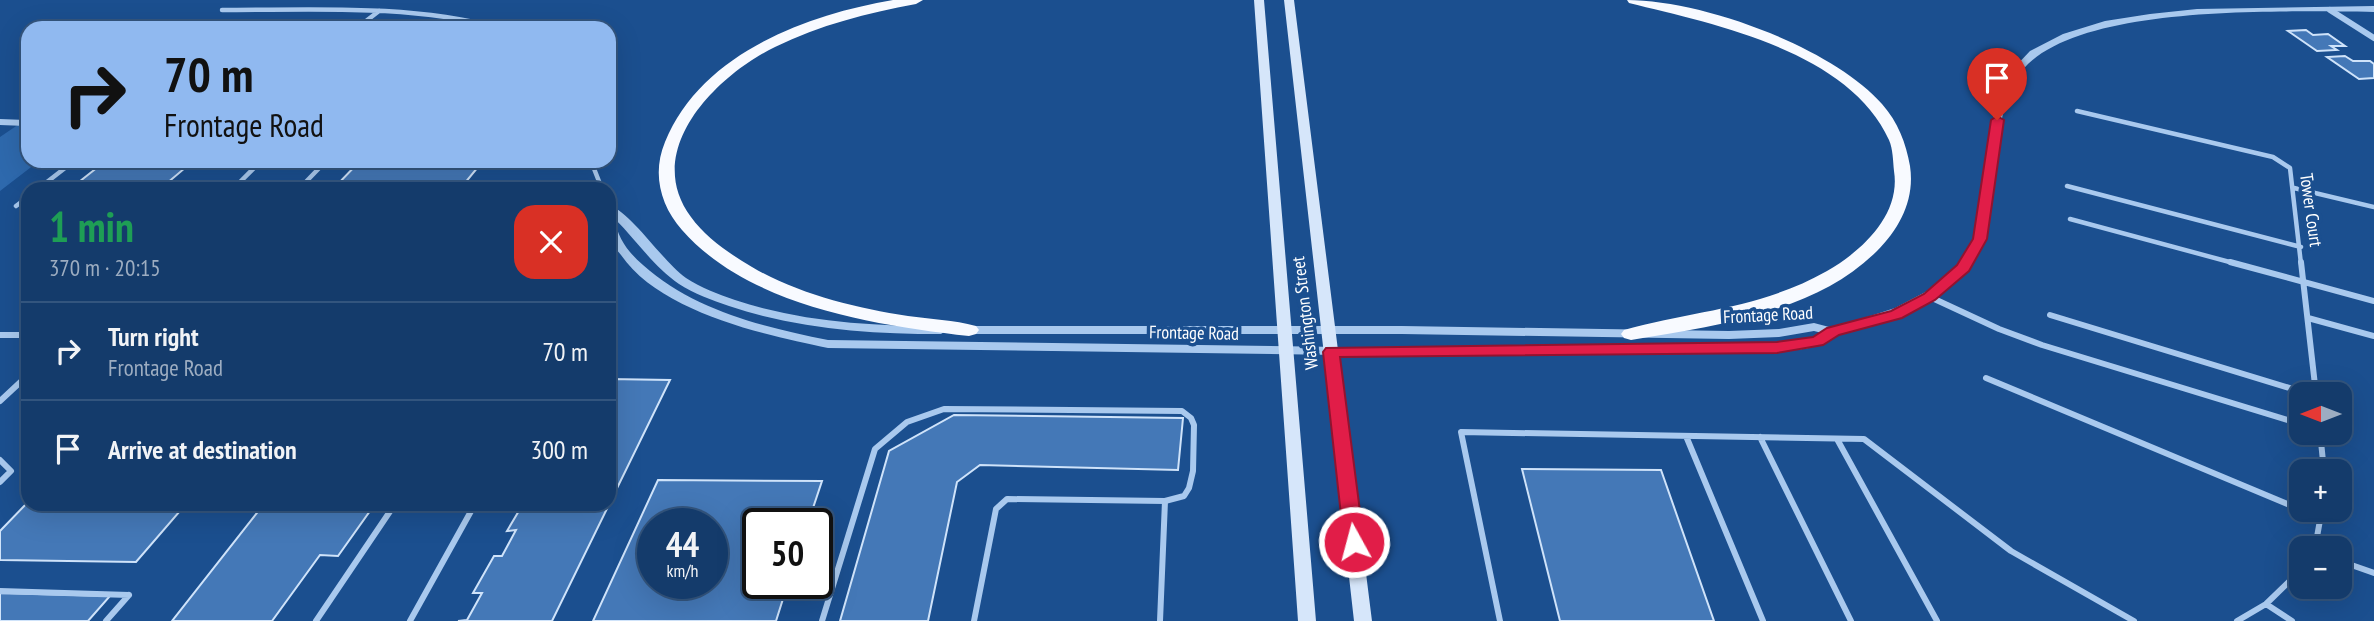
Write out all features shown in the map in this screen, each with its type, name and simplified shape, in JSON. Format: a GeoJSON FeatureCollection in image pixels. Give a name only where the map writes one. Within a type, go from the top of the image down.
{"type":"FeatureCollection","features":[{"type":"Feature","properties":{"kind":"highway"},"geometry":{"type":"LineString","coordinates":[[916,0],[863,10],[809,27],[772,43],[736,65],[713,83],[686,112],[671,141],[666,163],[667,185],[682,218],[710,246],[744,268],[785,288],[828,304],[913,324],[969,330]]}},
{"type":"Feature","properties":{"kind":"highway"},"geometry":{"type":"LineString","coordinates":[[1631,334],[1772,303],[1802,292],[1836,274],[1867,251],[1895,218],[1903,194],[1905,164],[1896,135],[1873,105],[1853,86],[1815,60],[1761,34],[1720,19],[1634,0]]}},
{"type":"Feature","properties":{"kind":"main road","name":"Washington Street"},"geometry":{"type":"LineString","coordinates":[[1259,0],[1307,621]]}},
{"type":"Feature","properties":{"kind":"main road","name":"Washington Street"},"geometry":{"type":"LineString","coordinates":[[1289,0],[1363,621]]}},
{"type":"Feature","properties":{"kind":"street","name":"Frontage Road"},"geometry":{"type":"LineString","coordinates":[[616,238],[653,280],[688,301],[724,318],[773,334],[828,344],[1331,352],[1777,348],[1817,341],[1833,332],[1896,314],[1930,297],[1963,268],[1980,239],[1997,120],[2007,81],[2033,54],[2082,27],[2123,17],[2218,10],[2374,9]]}},
{"type":"Feature","properties":{"kind":"street"},"geometry":{"type":"LineString","coordinates":[[2330,10],[2374,38]]}},
{"type":"Feature","properties":{"kind":"street"},"geometry":{"type":"LineString","coordinates":[[0,122],[21,123]]}},
{"type":"Feature","properties":{"kind":"street","name":"Frontage Road"},"geometry":{"type":"LineString","coordinates":[[616,213],[625,220],[654,258],[683,282],[722,300],[788,320],[862,330],[1328,330],[1730,335],[1779,333],[1814,327],[1833,332]]}},
{"type":"Feature","properties":{"kind":"lane"},"geometry":{"type":"LineString","coordinates":[[222,10],[379,11],[451,16],[471,21]]}},
{"type":"Feature","properties":{"kind":"lane"},"geometry":{"type":"LineString","coordinates":[[366,21],[379,11]]}},
{"type":"Feature","properties":{"kind":"lane","name":"Tower Court"},"geometry":{"type":"LineString","coordinates":[[2077,111],[2273,157],[2290,168],[2315,382]]}},
{"type":"Feature","properties":{"kind":"lane"},"geometry":{"type":"LineString","coordinates":[[47,182],[65,168]]}},
{"type":"Feature","properties":{"kind":"lane"},"geometry":{"type":"LineString","coordinates":[[240,182],[254,168]]}},
{"type":"Feature","properties":{"kind":"lane"},"geometry":{"type":"LineString","coordinates":[[306,182],[319,168]]}},
{"type":"Feature","properties":{"kind":"lane"},"geometry":{"type":"LineString","coordinates":[[2067,186],[2301,247]]}},
{"type":"Feature","properties":{"kind":"lane"},"geometry":{"type":"LineString","coordinates":[[2294,188],[2374,207]]}},
{"type":"Feature","properties":{"kind":"lane"},"geometry":{"type":"LineString","coordinates":[[16,206],[21,202]]}},
{"type":"Feature","properties":{"kind":"lane"},"geometry":{"type":"LineString","coordinates":[[2070,219],[2374,301]]}},
{"type":"Feature","properties":{"kind":"lane"},"geometry":{"type":"LineString","coordinates":[[1930,297],[1999,329],[2042,345],[2289,420]]}},
{"type":"Feature","properties":{"kind":"lane"},"geometry":{"type":"LineString","coordinates":[[2050,315],[2289,388]]}},
{"type":"Feature","properties":{"kind":"lane"},"geometry":{"type":"LineString","coordinates":[[2308,318],[2374,336]]}},
{"type":"Feature","properties":{"kind":"lane"},"geometry":{"type":"LineString","coordinates":[[0,335],[21,335]]}},
{"type":"Feature","properties":{"kind":"lane"},"geometry":{"type":"LineString","coordinates":[[1986,378],[2289,505]]}},
{"type":"Feature","properties":{"kind":"lane"},"geometry":{"type":"LineString","coordinates":[[0,401],[21,382]]}},
{"type":"Feature","properties":{"kind":"lane"},"geometry":{"type":"LineString","coordinates":[[822,621],[875,449],[907,422],[944,409],[1182,411],[1191,418],[1194,425],[1191,485],[1185,496],[1177,500],[1007,499],[996,509],[974,621]]}},
{"type":"Feature","properties":{"kind":"lane"},"geometry":{"type":"LineString","coordinates":[[1500,621],[1461,432],[1864,439],[2011,551],[2134,621]]}},
{"type":"Feature","properties":{"kind":"lane"},"geometry":{"type":"LineString","coordinates":[[1686,436],[1763,621]]}},
{"type":"Feature","properties":{"kind":"lane"},"geometry":{"type":"LineString","coordinates":[[1760,437],[1851,621]]}},
{"type":"Feature","properties":{"kind":"lane"},"geometry":{"type":"LineString","coordinates":[[1837,439],[1937,621]]}},
{"type":"Feature","properties":{"kind":"lane"},"geometry":{"type":"LineString","coordinates":[[0,460],[11,471],[0,482]]}},
{"type":"Feature","properties":{"kind":"lane"},"geometry":{"type":"LineString","coordinates":[[1160,621],[1165,501]]}},
{"type":"Feature","properties":{"kind":"lane"},"geometry":{"type":"LineString","coordinates":[[316,621],[390,511]]}},
{"type":"Feature","properties":{"kind":"lane"},"geometry":{"type":"LineString","coordinates":[[410,621],[471,511]]}},
{"type":"Feature","properties":{"kind":"lane"},"geometry":{"type":"LineString","coordinates":[[2352,565],[2374,573]]}},
{"type":"Feature","properties":{"kind":"lane"},"geometry":{"type":"LineString","coordinates":[[2237,621],[2266,604],[2289,582]]}},
{"type":"Feature","properties":{"kind":"lane"},"geometry":{"type":"LineString","coordinates":[[0,592],[129,595],[106,621]]}},
{"type":"Feature","properties":{"kind":"lane"},"geometry":{"type":"LineString","coordinates":[[2266,604],[2292,621]]}},
{"type":"Feature","properties":{"kind":"shaded area"},"geometry":{"type":"Polygon","coordinates":[[[21,123],[21,168],[30,168],[0,191],[0,137],[21,123]]]}},
{"type":"Feature","properties":{"kind":"building"},"geometry":{"type":"Polygon","coordinates":[[[2306,30],[2313,35],[2328,34],[2345,46],[2331,46],[2337,50],[2317,51],[2288,31],[2306,30]]]}},
{"type":"Feature","properties":{"kind":"building"},"geometry":{"type":"Polygon","coordinates":[[[2345,56],[2353,61],[2370,61],[2374,64],[2374,78],[2359,79],[2327,57],[2345,56]]]}},
{"type":"Feature","properties":{"kind":"building"},"geometry":{"type":"Polygon","coordinates":[[[97,168],[185,168],[168,182],[79,182],[97,168]]]}},
{"type":"Feature","properties":{"kind":"building"},"geometry":{"type":"Polygon","coordinates":[[[353,168],[477,168],[466,182],[340,182],[353,168]]]}},
{"type":"Feature","properties":{"kind":"building"},"geometry":{"type":"Polygon","coordinates":[[[616,379],[670,380],[616,490],[616,379]]]}},
{"type":"Feature","properties":{"kind":"building"},"geometry":{"type":"Polygon","coordinates":[[[954,415],[1183,418],[1178,470],[980,465],[957,482],[928,621],[840,621],[889,451],[954,415]]]}},
{"type":"Feature","properties":{"kind":"building"},"geometry":{"type":"Polygon","coordinates":[[[1522,469],[1661,470],[1714,621],[1560,621],[1522,469]]]}},
{"type":"Feature","properties":{"kind":"building"},"geometry":{"type":"Polygon","coordinates":[[[658,480],[822,481],[813,508],[742,508],[742,599],[783,599],[776,621],[593,621],[637,526],[637,599],[728,599],[728,508],[645,508],[658,480]]]}},
{"type":"Feature","properties":{"kind":"building"},"geometry":{"type":"Polygon","coordinates":[[[21,509],[180,511],[136,562],[0,560],[0,531],[21,509]]]}},
{"type":"Feature","properties":{"kind":"building"},"geometry":{"type":"Polygon","coordinates":[[[258,511],[370,511],[338,556],[320,555],[272,621],[172,621],[258,511]]]}},
{"type":"Feature","properties":{"kind":"building"},"geometry":{"type":"Polygon","coordinates":[[[519,511],[606,511],[552,621],[458,621],[467,620],[482,593],[473,593],[494,556],[502,556],[516,530],[507,531],[519,511]]]}},
{"type":"Feature","properties":{"kind":"building"},"geometry":{"type":"Polygon","coordinates":[[[0,593],[110,596],[88,621],[0,621],[0,593]]]}},
{"type":"Feature","properties":{"kind":"route"},"geometry":{"type":"LineString","coordinates":[[1354,542],[1331,352],[1777,348],[1817,341],[1833,332],[1896,314],[1930,297],[1963,268],[1980,239],[1997,120]]}}]}
